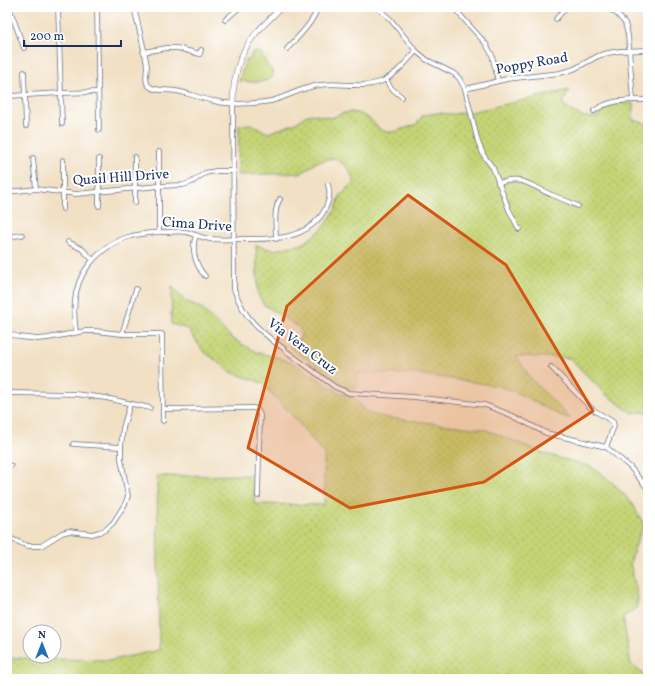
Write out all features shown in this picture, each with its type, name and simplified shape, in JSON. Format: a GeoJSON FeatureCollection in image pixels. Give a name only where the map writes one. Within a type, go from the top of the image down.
{"type":"FeatureCollection","features":[{"type":"Feature","properties":{"kind":"street"},"geometry":{"type":"LineString","coordinates":[[8,7],[24,48]]}},
{"type":"Feature","properties":{"kind":"street"},"geometry":{"type":"LineString","coordinates":[[58,7],[62,124]]}},
{"type":"Feature","properties":{"kind":"street"},"geometry":{"type":"LineString","coordinates":[[97,7],[97,92],[99,130]]}},
{"type":"Feature","properties":{"kind":"street"},"geometry":{"type":"LineString","coordinates":[[134,7],[147,67],[148,86],[152,88],[175,90],[214,102],[233,103],[271,101],[304,88],[318,85],[370,85],[386,79],[416,51]]}},
{"type":"Feature","properties":{"kind":"street"},"geometry":{"type":"LineString","coordinates":[[225,20],[240,7]]}},
{"type":"Feature","properties":{"kind":"street","name":"Via Vera Cruz"},"geometry":{"type":"LineString","coordinates":[[281,7],[252,38],[243,54],[235,76],[233,103],[234,289],[239,303],[247,317],[256,327],[273,341],[281,345],[335,387],[349,393],[413,397],[485,405],[511,415],[546,433],[606,447],[630,467],[648,489]]}},
{"type":"Feature","properties":{"kind":"street"},"geometry":{"type":"LineString","coordinates":[[287,49],[314,17],[318,7]]}},
{"type":"Feature","properties":{"kind":"street"},"geometry":{"type":"LineString","coordinates":[[377,7],[390,19],[416,51],[427,60],[453,73],[459,78],[465,89],[478,142],[484,156],[493,168],[509,210],[519,229]]}},
{"type":"Feature","properties":{"kind":"street"},"geometry":{"type":"LineString","coordinates":[[454,7],[486,44],[492,55],[498,81]]}},
{"type":"Feature","properties":{"kind":"street"},"geometry":{"type":"LineString","coordinates":[[556,19],[566,7]]}},
{"type":"Feature","properties":{"kind":"street"},"geometry":{"type":"LineString","coordinates":[[607,7],[617,14],[625,23],[628,35],[632,100]]}},
{"type":"Feature","properties":{"kind":"street"},"geometry":{"type":"LineString","coordinates":[[143,52],[177,48],[200,54],[201,50]]}},
{"type":"Feature","properties":{"kind":"street","name":"Poppy Road"},"geometry":{"type":"LineString","coordinates":[[465,89],[498,81],[560,73],[608,53],[648,50]]}},
{"type":"Feature","properties":{"kind":"street"},"geometry":{"type":"LineString","coordinates":[[24,72],[26,126]]}},
{"type":"Feature","properties":{"kind":"street"},"geometry":{"type":"LineString","coordinates":[[386,79],[390,87],[402,97]]}},
{"type":"Feature","properties":{"kind":"street"},"geometry":{"type":"LineString","coordinates":[[9,96],[97,92]]}},
{"type":"Feature","properties":{"kind":"street"},"geometry":{"type":"LineString","coordinates":[[594,111],[601,106],[614,101],[648,100]]}},
{"type":"Feature","properties":{"kind":"street"},"geometry":{"type":"LineString","coordinates":[[159,152],[159,232]]}},
{"type":"Feature","properties":{"kind":"street"},"geometry":{"type":"LineString","coordinates":[[135,157],[135,204]]}},
{"type":"Feature","properties":{"kind":"street"},"geometry":{"type":"LineString","coordinates":[[33,158],[36,189]]}},
{"type":"Feature","properties":{"kind":"street"},"geometry":{"type":"LineString","coordinates":[[99,159],[99,206]]}},
{"type":"Feature","properties":{"kind":"street"},"geometry":{"type":"LineString","coordinates":[[63,160],[63,209]]}},
{"type":"Feature","properties":{"kind":"street","name":"Quail Hill Drive"},"geometry":{"type":"LineString","coordinates":[[7,192],[36,189],[76,194],[183,185],[192,182],[205,173],[216,171],[234,171]]}},
{"type":"Feature","properties":{"kind":"street"},"geometry":{"type":"LineString","coordinates":[[498,183],[509,180],[527,182],[578,206]]}},
{"type":"Feature","properties":{"kind":"street","name":"Cima Drive"},"geometry":{"type":"LineString","coordinates":[[76,332],[74,305],[75,296],[84,272],[93,260],[105,249],[121,239],[142,233],[159,232],[182,232],[211,239],[276,239],[287,237],[298,234],[316,222],[329,202],[330,196],[328,185]]}},
{"type":"Feature","properties":{"kind":"street"},"geometry":{"type":"LineString","coordinates":[[276,239],[276,211],[280,198]]}},
{"type":"Feature","properties":{"kind":"street"},"geometry":{"type":"LineString","coordinates":[[7,237],[22,235]]}},
{"type":"Feature","properties":{"kind":"street"},"geometry":{"type":"LineString","coordinates":[[196,235],[194,250],[195,260],[205,276]]}},
{"type":"Feature","properties":{"kind":"street"},"geometry":{"type":"LineString","coordinates":[[68,242],[82,249],[93,260]]}},
{"type":"Feature","properties":{"kind":"street"},"geometry":{"type":"LineString","coordinates":[[122,334],[136,289]]}},
{"type":"Feature","properties":{"kind":"street"},"geometry":{"type":"LineString","coordinates":[[7,333],[19,337],[38,339],[76,332],[95,331],[122,334],[162,334],[163,421]]}},
{"type":"Feature","properties":{"kind":"street"},"geometry":{"type":"LineString","coordinates":[[551,368],[588,406],[613,422],[614,426],[606,447]]}},
{"type":"Feature","properties":{"kind":"street"},"geometry":{"type":"LineString","coordinates":[[7,394],[75,394],[106,398],[150,408]]}},
{"type":"Feature","properties":{"kind":"street"},"geometry":{"type":"LineString","coordinates":[[7,537],[23,544],[35,546],[45,544],[58,535],[69,531],[92,534],[105,530],[113,523],[125,504],[128,496],[121,447],[123,428],[130,404]]}},
{"type":"Feature","properties":{"kind":"street"},"geometry":{"type":"LineString","coordinates":[[164,409],[257,409],[260,415],[258,496]]}},
{"type":"Feature","properties":{"kind":"street"},"geometry":{"type":"LineString","coordinates":[[73,444],[121,447]]}},
{"type":"Feature","properties":{"kind":"highlighted area"},"geometry":{"type":"Polygon","coordinates":[[[408,195],[506,265],[593,411],[484,482],[350,508],[248,448],[287,306],[408,195]]]}},
{"type":"Feature","properties":{"kind":"green space"},"geometry":{"type":"Polygon","coordinates":[[[252,53],[261,53],[267,65],[272,70],[273,77],[261,82],[239,81],[246,60],[250,60],[252,53]]]}},
{"type":"Feature","properties":{"kind":"green space"},"geometry":{"type":"Polygon","coordinates":[[[569,90],[563,103],[570,110],[579,115],[588,117],[598,116],[600,111],[606,106],[617,103],[633,103],[633,120],[648,124],[648,412],[632,413],[604,393],[570,358],[516,356],[532,380],[570,418],[559,415],[522,395],[499,386],[417,374],[358,373],[356,389],[350,389],[343,386],[290,347],[292,343],[301,338],[300,328],[263,304],[258,294],[256,245],[273,250],[303,244],[320,231],[336,209],[340,196],[354,182],[347,167],[334,158],[317,162],[302,173],[238,175],[239,125],[251,124],[268,133],[296,123],[305,116],[312,114],[331,118],[344,113],[353,112],[370,119],[381,130],[393,132],[417,124],[423,115],[471,112],[569,90]]]}},
{"type":"Feature","properties":{"kind":"green space"},"geometry":{"type":"Polygon","coordinates":[[[172,286],[184,300],[201,308],[233,339],[256,352],[295,364],[338,392],[356,399],[366,413],[389,418],[484,429],[549,455],[592,467],[612,482],[632,503],[644,525],[630,563],[638,598],[636,609],[623,617],[631,665],[644,674],[648,674],[648,679],[7,679],[7,658],[22,658],[22,664],[62,664],[62,659],[112,660],[159,650],[157,476],[255,475],[254,504],[324,505],[324,454],[291,414],[262,383],[233,373],[203,351],[188,329],[171,324],[172,286]]]}}]}
